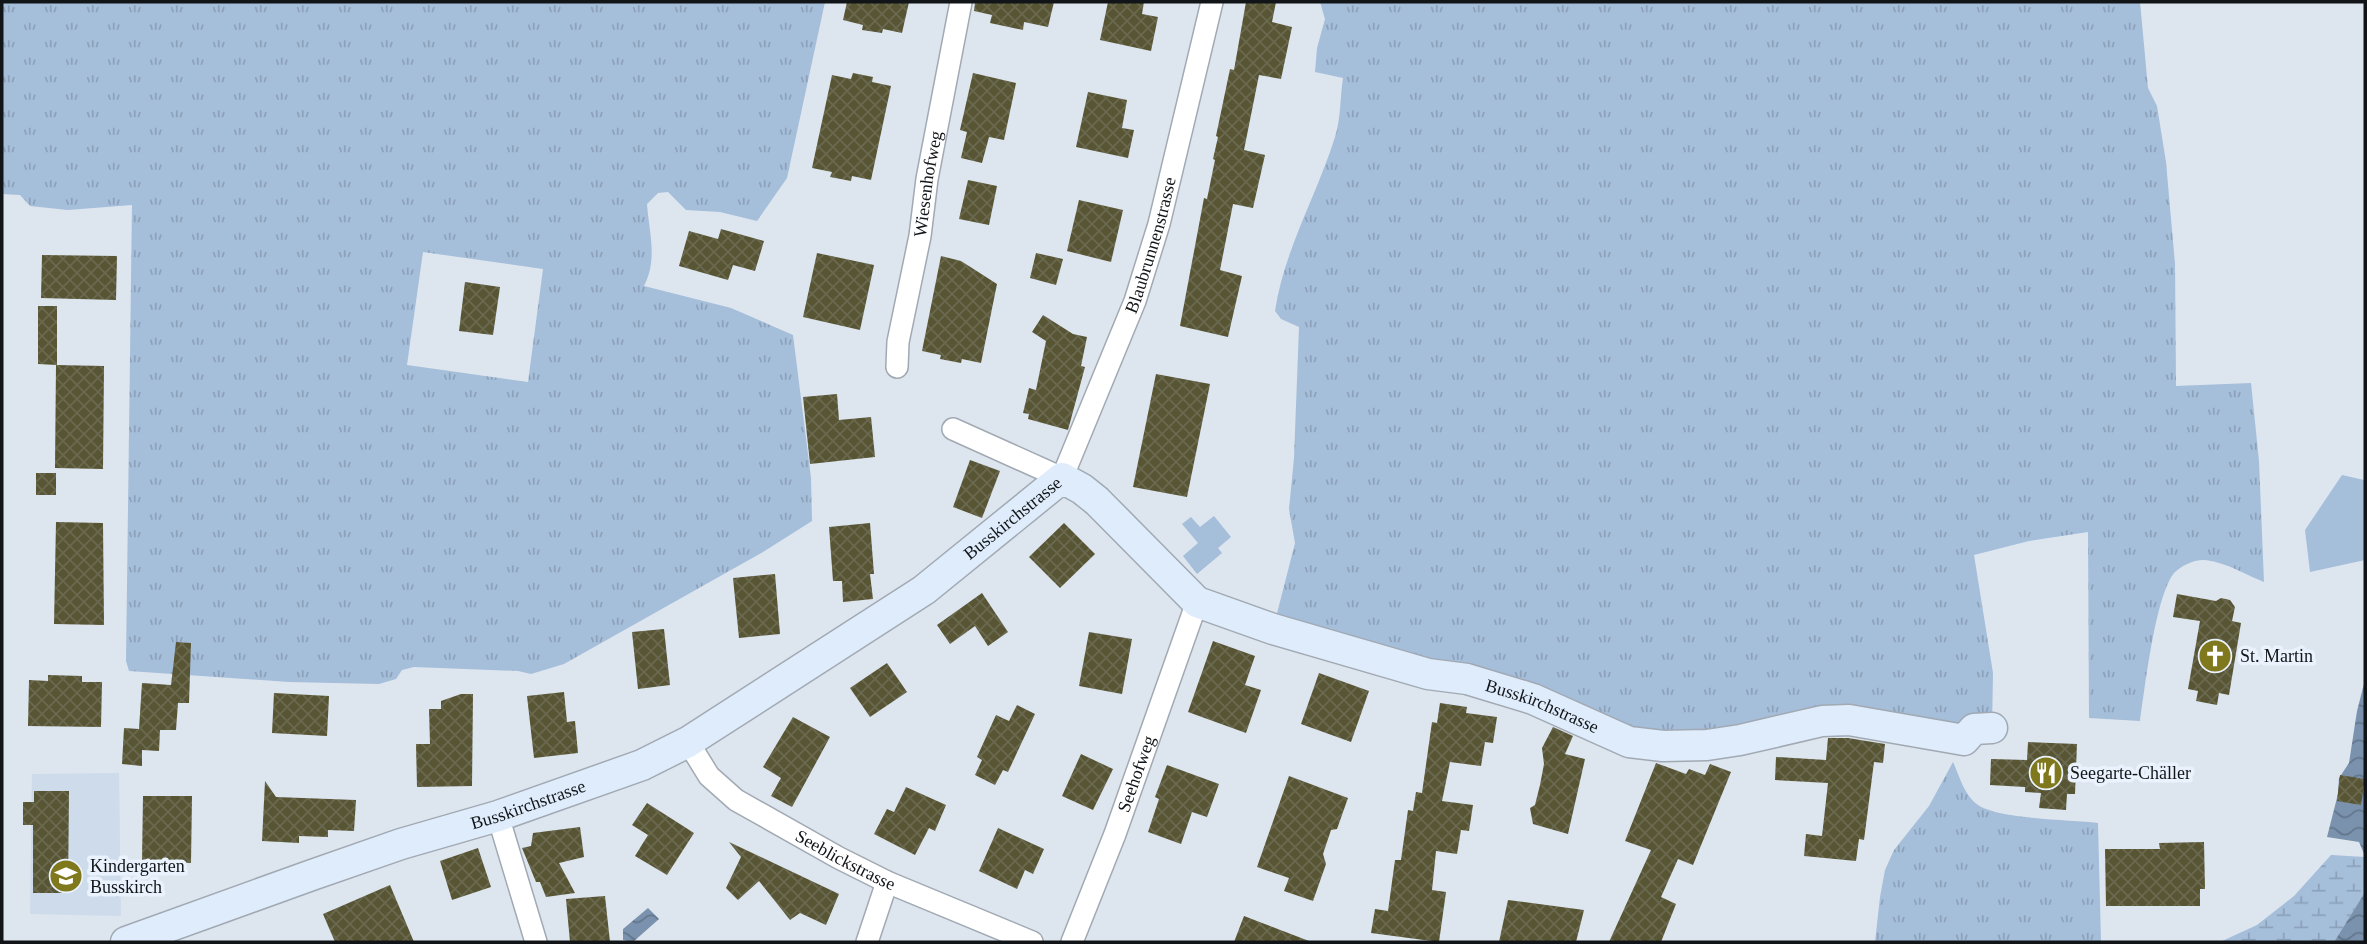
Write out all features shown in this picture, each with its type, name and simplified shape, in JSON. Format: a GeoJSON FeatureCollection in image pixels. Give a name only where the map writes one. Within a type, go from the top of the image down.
{"type":"FeatureCollection","features":[{"type":"Feature","properties":{"kind":"street","name":"Wiesenhofweg"},"geometry":{"type":"LineString","coordinates":[[897,367],[898,342],[920,236],[927,179],[961,2]]}},
{"type":"Feature","properties":{"kind":"street","name":"Blaubrunnenstrasse"},"geometry":{"type":"LineString","coordinates":[[1062,478],[1135,301],[1160,224],[1212,2]]}},
{"type":"Feature","properties":{"kind":"street"},"geometry":{"type":"LineString","coordinates":[[953,429],[1062,478]]}},
{"type":"Feature","properties":{"kind":"street","name":"Busskirchstrasse"},"geometry":{"type":"LineString","coordinates":[[142,940],[312,874],[401,844],[498,816],[642,765],[688,742],[924,590],[1062,478],[1082,489],[1097,502],[1197,602],[1272,629],[1428,674],[1467,679],[1533,699],[1629,742],[1663,746],[1707,745],[1822,721],[1850,720],[1964,740],[1974,729],[1992,728]]}},
{"type":"Feature","properties":{"kind":"street","name":"Seehofweg"},"geometry":{"type":"LineString","coordinates":[[1072,942],[1115,835],[1197,602]]}},
{"type":"Feature","properties":{"kind":"street","name":"Seeblickstrasse"},"geometry":{"type":"LineString","coordinates":[[688,742],[709,776],[736,800],[887,882],[1031,942]]}},
{"type":"Feature","properties":{"kind":"street"},"geometry":{"type":"LineString","coordinates":[[498,816],[536,942]]}},
{"type":"Feature","properties":{"kind":"street"},"geometry":{"type":"LineString","coordinates":[[867,942],[887,882]]}},
{"type":"Feature","properties":{"kind":"shaded area"},"geometry":{"type":"Polygon","coordinates":[[[119,773],[121,916],[30,914],[32,774],[119,773]]]}},
{"type":"Feature","properties":{"kind":"green space"},"geometry":{"type":"Polygon","coordinates":[[[2,2],[825,2],[787,178],[757,221],[720,212],[686,210],[668,192],[658,193],[647,204],[652,256],[644,286],[731,308],[793,335],[811,478],[812,521],[763,552],[564,664],[531,674],[518,671],[414,667],[402,670],[396,679],[379,684],[289,682],[129,671],[126,661],[132,205],[68,210],[30,206],[20,195],[2,194],[2,2]],[[423,252],[407,365],[528,382],[543,269],[423,252]]]}},
{"type":"Feature","properties":{"kind":"green space"},"geometry":{"type":"Polygon","coordinates":[[[1320,2],[2140,2],[2148,88],[2157,106],[2166,162],[2175,264],[2176,386],[2251,383],[2259,461],[2264,582],[2211,561],[2195,561],[2177,570],[2167,585],[2156,622],[2140,721],[2089,718],[2088,532],[2029,541],[1974,555],[1993,673],[1992,728],[1849,720],[1663,746],[1273,629],[1295,543],[1289,509],[1294,458],[1299,327],[1281,319],[1275,311],[1279,288],[1293,244],[1335,137],[1343,78],[1315,72],[1317,48],[1325,19],[1320,2]]]}},
{"type":"Feature","properties":{"kind":"green space"},"geometry":{"type":"Polygon","coordinates":[[[2342,475],[2364,480],[2365,483],[2365,560],[2310,572],[2305,530],[2342,475]]]}},
{"type":"Feature","properties":{"kind":"green space"},"geometry":{"type":"Polygon","coordinates":[[[1214,516],[1231,537],[1218,548],[1222,553],[1197,574],[1183,556],[1198,543],[1182,524],[1191,517],[1200,527],[1214,516]]]}},
{"type":"Feature","properties":{"kind":"green space"},"geometry":{"type":"Polygon","coordinates":[[[1953,762],[1969,796],[1988,810],[2017,816],[2098,823],[2101,942],[1875,942],[1885,870],[1894,850],[1929,806],[1953,762]]]}},
{"type":"Feature","properties":{"kind":"green space"},"geometry":{"type":"Polygon","coordinates":[[[2331,855],[2365,857],[2365,892],[2334,942],[2220,942],[2257,925],[2294,896],[2331,855]]]}},
{"type":"Feature","properties":{"kind":"water"},"geometry":{"type":"Polygon","coordinates":[[[2365,680],[2365,856],[2359,842],[2327,837],[2338,794],[2339,778],[2349,763],[2365,680]]]}},
{"type":"Feature","properties":{"kind":"water"},"geometry":{"type":"Polygon","coordinates":[[[2365,892],[2365,942],[2334,942],[2365,892]]]}},
{"type":"Feature","properties":{"kind":"water"},"geometry":{"type":"Polygon","coordinates":[[[648,908],[659,919],[633,942],[623,940],[623,929],[648,908]]]}},
{"type":"Feature","properties":{"kind":"building"},"geometry":{"type":"Polygon","coordinates":[[[847,2],[909,2],[902,33],[883,29],[882,33],[862,30],[863,25],[843,20],[847,2]]]}},
{"type":"Feature","properties":{"kind":"building"},"geometry":{"type":"Polygon","coordinates":[[[975,2],[1054,2],[1048,27],[1024,22],[1023,30],[990,23],[992,15],[974,11],[975,2]]]}},
{"type":"Feature","properties":{"kind":"building"},"geometry":{"type":"Polygon","coordinates":[[[1108,2],[1144,2],[1142,14],[1158,17],[1151,51],[1100,40],[1108,2]]]}},
{"type":"Feature","properties":{"kind":"building"},"geometry":{"type":"Polygon","coordinates":[[[1246,2],[1276,2],[1272,22],[1292,27],[1281,79],[1259,75],[1244,150],[1265,155],[1253,208],[1233,204],[1220,270],[1242,276],[1228,337],[1180,326],[1204,198],[1207,199],[1215,160],[1216,136],[1230,69],[1234,70],[1246,2]]]}},
{"type":"Feature","properties":{"kind":"building"},"geometry":{"type":"Polygon","coordinates":[[[853,73],[873,77],[872,82],[891,86],[871,180],[852,176],[851,181],[830,177],[832,172],[812,168],[832,75],[851,79],[853,73]]]}},
{"type":"Feature","properties":{"kind":"building"},"geometry":{"type":"Polygon","coordinates":[[[973,73],[1016,83],[1004,140],[989,137],[982,163],[961,158],[967,132],[960,130],[973,73]]]}},
{"type":"Feature","properties":{"kind":"building"},"geometry":{"type":"Polygon","coordinates":[[[1088,92],[1127,100],[1122,128],[1134,130],[1128,158],[1076,147],[1088,92]]]}},
{"type":"Feature","properties":{"kind":"building"},"geometry":{"type":"Polygon","coordinates":[[[968,180],[997,186],[989,225],[959,219],[968,180]]]}},
{"type":"Feature","properties":{"kind":"building"},"geometry":{"type":"Polygon","coordinates":[[[1079,200],[1123,210],[1111,262],[1067,251],[1079,200]]]}},
{"type":"Feature","properties":{"kind":"building"},"geometry":{"type":"Polygon","coordinates":[[[721,229],[764,241],[755,271],[733,265],[728,280],[679,266],[689,231],[718,239],[721,229]]]}},
{"type":"Feature","properties":{"kind":"building"},"geometry":{"type":"Polygon","coordinates":[[[817,253],[874,265],[860,330],[803,317],[817,253]]]}},
{"type":"Feature","properties":{"kind":"building"},"geometry":{"type":"Polygon","coordinates":[[[1036,253],[1063,259],[1056,285],[1030,278],[1036,253]]]}},
{"type":"Feature","properties":{"kind":"building"},"geometry":{"type":"Polygon","coordinates":[[[42,255],[117,256],[116,300],[41,298],[42,255]]]}},
{"type":"Feature","properties":{"kind":"building"},"geometry":{"type":"Polygon","coordinates":[[[941,256],[961,261],[997,284],[981,363],[962,359],[961,363],[940,359],[941,355],[922,351],[941,256]]]}},
{"type":"Feature","properties":{"kind":"building"},"geometry":{"type":"Polygon","coordinates":[[[465,282],[500,287],[493,335],[459,331],[465,282]]]}},
{"type":"Feature","properties":{"kind":"building"},"geometry":{"type":"Polygon","coordinates":[[[38,306],[57,306],[57,365],[38,364],[38,306]]]}},
{"type":"Feature","properties":{"kind":"building"},"geometry":{"type":"Polygon","coordinates":[[[1043,315],[1073,334],[1087,337],[1081,366],[1085,367],[1068,430],[1028,419],[1029,414],[1023,413],[1029,388],[1036,390],[1046,341],[1032,332],[1043,315]]]}},
{"type":"Feature","properties":{"kind":"building"},"geometry":{"type":"Polygon","coordinates":[[[56,365],[104,366],[103,469],[55,468],[56,365]]]}},
{"type":"Feature","properties":{"kind":"building"},"geometry":{"type":"Polygon","coordinates":[[[1156,374],[1210,384],[1187,497],[1133,487],[1156,374]]]}},
{"type":"Feature","properties":{"kind":"building"},"geometry":{"type":"Polygon","coordinates":[[[837,394],[839,420],[871,417],[875,457],[810,464],[803,397],[837,394]]]}},
{"type":"Feature","properties":{"kind":"building"},"geometry":{"type":"Polygon","coordinates":[[[970,460],[1000,471],[982,518],[953,507],[970,460]]]}},
{"type":"Feature","properties":{"kind":"building"},"geometry":{"type":"Polygon","coordinates":[[[36,473],[56,473],[56,495],[36,495],[36,473]]]}},
{"type":"Feature","properties":{"kind":"building"},"geometry":{"type":"Polygon","coordinates":[[[56,522],[103,523],[104,625],[54,624],[56,522]]]}},
{"type":"Feature","properties":{"kind":"building"},"geometry":{"type":"Polygon","coordinates":[[[870,523],[873,599],[843,602],[842,581],[833,581],[829,527],[870,523]]]}},
{"type":"Feature","properties":{"kind":"building"},"geometry":{"type":"Polygon","coordinates":[[[1064,523],[1095,554],[1060,588],[1029,557],[1064,523]]]}},
{"type":"Feature","properties":{"kind":"building"},"geometry":{"type":"Polygon","coordinates":[[[775,574],[780,634],[739,638],[733,578],[775,574]]]}},
{"type":"Feature","properties":{"kind":"building"},"geometry":{"type":"Polygon","coordinates":[[[982,593],[1008,632],[988,646],[975,626],[950,644],[937,625],[982,593]]]}},
{"type":"Feature","properties":{"kind":"building","name":"St. Martin"},"geometry":{"type":"Polygon","coordinates":[[[2177,594],[2216,601],[2221,598],[2230,600],[2235,607],[2232,621],[2241,623],[2229,695],[2219,693],[2217,705],[2196,701],[2198,691],[2188,689],[2200,621],[2173,617],[2177,594]]]}},
{"type":"Feature","properties":{"kind":"building"},"geometry":{"type":"Polygon","coordinates":[[[664,629],[670,685],[638,689],[632,632],[664,629]]]}},
{"type":"Feature","properties":{"kind":"building"},"geometry":{"type":"Polygon","coordinates":[[[1089,632],[1132,639],[1122,694],[1079,686],[1089,632]]]}},
{"type":"Feature","properties":{"kind":"building"},"geometry":{"type":"Polygon","coordinates":[[[1213,641],[1255,656],[1245,685],[1261,690],[1246,733],[1188,712],[1213,641]]]}},
{"type":"Feature","properties":{"kind":"building"},"geometry":{"type":"Polygon","coordinates":[[[176,642],[191,643],[189,703],[178,703],[176,730],[160,730],[159,751],[142,750],[142,766],[122,764],[124,728],[139,729],[142,683],[171,685],[176,642]]]}},
{"type":"Feature","properties":{"kind":"building"},"geometry":{"type":"Polygon","coordinates":[[[887,663],[907,692],[870,717],[850,688],[887,663]]]}},
{"type":"Feature","properties":{"kind":"building"},"geometry":{"type":"Polygon","coordinates":[[[1319,673],[1369,691],[1351,742],[1301,724],[1319,673]]]}},
{"type":"Feature","properties":{"kind":"building"},"geometry":{"type":"Polygon","coordinates":[[[48,675],[82,676],[82,682],[102,682],[101,727],[28,726],[29,680],[48,681],[48,675]]]}},
{"type":"Feature","properties":{"kind":"building"},"geometry":{"type":"Polygon","coordinates":[[[564,692],[567,722],[575,721],[578,753],[534,758],[527,696],[564,692]]]}},
{"type":"Feature","properties":{"kind":"building"},"geometry":{"type":"Polygon","coordinates":[[[274,693],[329,696],[327,736],[272,733],[274,693]]]}},
{"type":"Feature","properties":{"kind":"building"},"geometry":{"type":"Polygon","coordinates":[[[461,694],[473,694],[472,786],[417,787],[416,744],[430,744],[429,709],[441,709],[441,701],[461,694]]]}},
{"type":"Feature","properties":{"kind":"building"},"geometry":{"type":"Polygon","coordinates":[[[1440,703],[1467,707],[1466,713],[1497,717],[1493,743],[1485,742],[1481,766],[1450,762],[1442,801],[1473,805],[1469,831],[1461,830],[1457,854],[1436,851],[1432,890],[1446,892],[1439,942],[1371,933],[1375,909],[1388,911],[1395,860],[1401,860],[1408,810],[1413,811],[1416,792],[1422,793],[1432,722],[1437,723],[1440,703]]]}},
{"type":"Feature","properties":{"kind":"building"},"geometry":{"type":"Polygon","coordinates":[[[1017,705],[1035,714],[1008,772],[1003,770],[995,785],[975,775],[982,760],[977,757],[996,715],[1009,721],[1017,705]]]}},
{"type":"Feature","properties":{"kind":"building"},"geometry":{"type":"Polygon","coordinates":[[[793,717],[830,737],[792,807],[771,796],[781,778],[763,767],[793,717]]]}},
{"type":"Feature","properties":{"kind":"building"},"geometry":{"type":"Polygon","coordinates":[[[1553,727],[1573,736],[1565,754],[1585,759],[1568,834],[1533,824],[1530,808],[1535,805],[1540,785],[1544,764],[1542,748],[1553,727]]]}},
{"type":"Feature","properties":{"kind":"building"},"geometry":{"type":"Polygon","coordinates":[[[1828,738],[1885,744],[1883,763],[1874,762],[1864,840],[1859,839],[1856,861],[1804,856],[1806,834],[1822,836],[1828,783],[1775,780],[1776,757],[1826,760],[1828,738]]]}},
{"type":"Feature","properties":{"kind":"building","name":"Seegarte-Chäller"},"geometry":{"type":"Polygon","coordinates":[[[2028,742],[2077,744],[2075,794],[2067,794],[2066,810],[2039,808],[2041,793],[2025,792],[2025,787],[1990,785],[1991,759],[2027,760],[2028,742]]]}},
{"type":"Feature","properties":{"kind":"building"},"geometry":{"type":"Polygon","coordinates":[[[1081,754],[1113,769],[1093,810],[1062,796],[1081,754]]]}},
{"type":"Feature","properties":{"kind":"building"},"geometry":{"type":"Polygon","coordinates":[[[1656,763],[1686,774],[1689,769],[1705,775],[1710,764],[1731,772],[1693,865],[1678,859],[1661,897],[1676,904],[1661,942],[1609,942],[1651,850],[1625,841],[1656,763]]]}},
{"type":"Feature","properties":{"kind":"building"},"geometry":{"type":"Polygon","coordinates":[[[1167,765],[1219,784],[1207,817],[1192,812],[1181,844],[1148,832],[1159,799],[1155,797],[1167,765]]]}},
{"type":"Feature","properties":{"kind":"building"},"geometry":{"type":"Polygon","coordinates":[[[2340,775],[2365,779],[2361,805],[2337,801],[2340,775]]]}},
{"type":"Feature","properties":{"kind":"building"},"geometry":{"type":"Polygon","coordinates":[[[1289,776],[1348,798],[1337,829],[1331,830],[1323,854],[1326,864],[1313,901],[1284,891],[1289,878],[1257,867],[1289,776]]]}},
{"type":"Feature","properties":{"kind":"building"},"geometry":{"type":"Polygon","coordinates":[[[265,781],[276,797],[356,800],[354,831],[328,830],[328,837],[299,836],[299,843],[262,841],[265,781]]]}},
{"type":"Feature","properties":{"kind":"building"},"geometry":{"type":"Polygon","coordinates":[[[906,787],[946,805],[935,831],[929,828],[915,855],[874,834],[887,809],[894,812],[906,787]]]}},
{"type":"Feature","properties":{"kind":"building"},"geometry":{"type":"Polygon","coordinates":[[[34,791],[69,791],[68,893],[33,893],[33,825],[23,825],[23,802],[34,802],[34,791]]]}},
{"type":"Feature","properties":{"kind":"building"},"geometry":{"type":"Polygon","coordinates":[[[143,796],[192,796],[191,863],[142,862],[143,796]]]}},
{"type":"Feature","properties":{"kind":"building"},"geometry":{"type":"Polygon","coordinates":[[[647,803],[694,833],[667,875],[635,856],[648,835],[632,825],[647,803]]]}},
{"type":"Feature","properties":{"kind":"building"},"geometry":{"type":"Polygon","coordinates":[[[580,827],[584,857],[559,863],[575,893],[546,897],[540,882],[536,882],[522,848],[531,846],[533,833],[580,827]]]}},
{"type":"Feature","properties":{"kind":"building"},"geometry":{"type":"Polygon","coordinates":[[[998,828],[1044,849],[1033,874],[1025,870],[1017,889],[979,871],[998,828]]]}},
{"type":"Feature","properties":{"kind":"building"},"geometry":{"type":"Polygon","coordinates":[[[729,842],[839,894],[826,925],[800,913],[790,920],[759,881],[738,900],[726,888],[741,857],[729,842]]]}},
{"type":"Feature","properties":{"kind":"building"},"geometry":{"type":"Polygon","coordinates":[[[2204,842],[2205,889],[2200,889],[2200,906],[2106,906],[2105,849],[2160,849],[2159,843],[2204,842]]]}},
{"type":"Feature","properties":{"kind":"building"},"geometry":{"type":"Polygon","coordinates":[[[478,848],[491,887],[452,900],[440,861],[478,848]]]}},
{"type":"Feature","properties":{"kind":"building"},"geometry":{"type":"Polygon","coordinates":[[[390,885],[414,942],[335,942],[323,914],[390,885]]]}},
{"type":"Feature","properties":{"kind":"building"},"geometry":{"type":"Polygon","coordinates":[[[605,896],[610,942],[570,942],[566,899],[605,896]]]}},
{"type":"Feature","properties":{"kind":"building"},"geometry":{"type":"Polygon","coordinates":[[[1508,900],[1584,910],[1576,942],[1499,942],[1508,900]]]}},
{"type":"Feature","properties":{"kind":"building"},"geometry":{"type":"Polygon","coordinates":[[[1244,916],[1309,941],[1309,942],[1234,942],[1244,916]]]}},
{"type":"Feature","properties":{"kind":"place","name":"St. Martin"},"geometry":{"type":"Point","coordinates":[2215,656]}},
{"type":"Feature","properties":{"kind":"place","name":"Seegarte-Chäller"},"geometry":{"type":"Point","coordinates":[2046,773]}},
{"type":"Feature","properties":{"kind":"place","name":"Kindergarten Busskirch"},"geometry":{"type":"Point","coordinates":[66,876]}}]}
